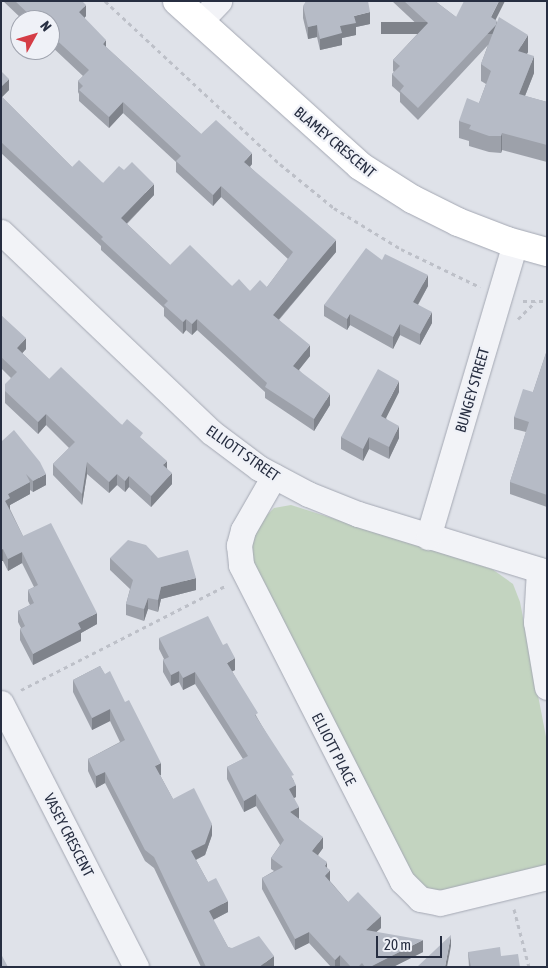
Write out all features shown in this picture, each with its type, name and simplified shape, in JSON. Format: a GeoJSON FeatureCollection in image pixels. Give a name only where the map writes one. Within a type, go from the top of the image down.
{"type":"FeatureCollection","features":[{"type":"Feature","properties":{"kind":"street","name":"BLAMEY CRESCENT"},"geometry":{"type":"LineString","coordinates":[[177,1],[360,166],[432,210],[515,244],[547,252]]}},
{"type":"Feature","properties":{"kind":"street"},"geometry":{"type":"LineString","coordinates":[[199,22],[219,1]]}},
{"type":"Feature","properties":{"kind":"street","name":"ELLIOTT STREET"},"geometry":{"type":"LineString","coordinates":[[1,232],[211,432],[274,476],[346,510],[428,537],[543,571]]}},
{"type":"Feature","properties":{"kind":"street","name":"BUNGEY STREET"},"geometry":{"type":"LineString","coordinates":[[428,537],[515,244]]}},
{"type":"Feature","properties":{"kind":"street","name":"ELLIOTT PLACE"},"geometry":{"type":"LineString","coordinates":[[274,476],[240,540],[239,560],[245,575],[409,890],[420,899],[440,903],[509,888],[547,877]]}},
{"type":"Feature","properties":{"kind":"street"},"geometry":{"type":"LineString","coordinates":[[543,571],[536,622],[547,686]]}},
{"type":"Feature","properties":{"kind":"street","name":"VASEY CRESCENT"},"geometry":{"type":"LineString","coordinates":[[10,697],[136,967]]}},
{"type":"Feature","properties":{"kind":"path"},"geometry":{"type":"LineString","coordinates":[[105,1],[280,164],[334,208],[401,249],[500,295],[516,301],[547,301]]}},
{"type":"Feature","properties":{"kind":"path"},"geometry":{"type":"LineString","coordinates":[[10,697],[245,575]]}},
{"type":"Feature","properties":{"kind":"path"},"geometry":{"type":"LineString","coordinates":[[509,888],[529,967]]}},
{"type":"Feature","properties":{"kind":"green space"},"geometry":{"type":"Polygon","coordinates":[[[291,505],[492,569],[513,584],[520,602],[547,742],[547,866],[443,894],[418,885],[251,566],[248,549],[262,520],[274,508],[291,505]]]}},
{"type":"Feature","properties":{"kind":"building"},"geometry":{"type":"Polygon","coordinates":[[[15,1],[82,1],[86,5],[79,12],[106,40],[103,44],[201,134],[216,120],[252,153],[244,162],[336,240],[273,315],[310,345],[293,366],[330,394],[314,419],[265,387],[267,383],[197,319],[192,324],[186,319],[183,322],[164,305],[168,301],[101,239],[103,237],[1,142],[1,96],[72,167],[79,160],[103,183],[119,166],[124,170],[132,162],[154,184],[121,218],[170,265],[190,245],[232,286],[239,279],[250,291],[260,280],[267,287],[293,252],[221,186],[213,195],[176,161],[181,156],[123,102],[109,117],[79,90],[83,86],[78,81],[89,70],[60,43],[60,10],[24,10],[15,1]]]}},
{"type":"Feature","properties":{"kind":"building"},"geometry":{"type":"Polygon","coordinates":[[[306,1],[368,1],[370,12],[354,16],[356,23],[340,26],[342,33],[320,39],[317,25],[308,27],[303,6],[306,1]]]}},
{"type":"Feature","properties":{"kind":"building"},"geometry":{"type":"Polygon","coordinates":[[[404,1],[435,1],[456,17],[464,1],[499,1],[491,17],[497,21],[496,25],[418,108],[400,91],[404,86],[392,74],[400,66],[393,60],[428,23],[404,1]]]}},
{"type":"Feature","properties":{"kind":"building"},"geometry":{"type":"Polygon","coordinates":[[[499,17],[528,35],[518,51],[534,56],[519,94],[547,102],[547,145],[502,133],[501,136],[489,136],[469,129],[471,125],[459,121],[467,98],[479,103],[491,71],[481,64],[499,17]]]}},
{"type":"Feature","properties":{"kind":"building"},"geometry":{"type":"Polygon","coordinates":[[[1,71],[9,79],[1,87],[1,71]]]}},
{"type":"Feature","properties":{"kind":"building"},"geometry":{"type":"Polygon","coordinates":[[[366,248],[382,260],[385,254],[428,275],[413,302],[432,312],[420,334],[400,324],[393,337],[350,314],[347,319],[324,305],[366,248]]]}},
{"type":"Feature","properties":{"kind":"building"},"geometry":{"type":"Polygon","coordinates":[[[1,315],[26,338],[17,348],[49,379],[61,367],[122,425],[127,419],[143,433],[140,437],[167,461],[163,465],[172,473],[151,496],[129,476],[125,481],[117,474],[109,482],[87,462],[82,494],[53,464],[75,442],[46,414],[38,422],[5,391],[5,384],[17,372],[1,357],[1,315]]]}},
{"type":"Feature","properties":{"kind":"building"},"geometry":{"type":"Polygon","coordinates":[[[547,350],[547,495],[510,482],[529,422],[514,417],[523,389],[533,392],[547,350]]]}},
{"type":"Feature","properties":{"kind":"building"},"geometry":{"type":"Polygon","coordinates":[[[378,369],[399,381],[381,416],[399,426],[389,447],[369,437],[363,449],[341,437],[378,369]]]}},
{"type":"Feature","properties":{"kind":"building"},"geometry":{"type":"Polygon","coordinates":[[[14,430],[40,462],[46,474],[33,481],[26,474],[30,482],[8,494],[10,498],[5,501],[23,536],[51,523],[97,613],[78,623],[81,629],[33,654],[20,629],[25,626],[18,611],[34,603],[28,590],[38,585],[22,552],[8,559],[3,549],[1,550],[1,440],[14,430]]]}},
{"type":"Feature","properties":{"kind":"building"},"geometry":{"type":"Polygon","coordinates":[[[128,540],[146,545],[158,558],[188,550],[196,578],[161,587],[158,600],[148,598],[144,609],[126,604],[133,580],[110,558],[128,540]]]}},
{"type":"Feature","properties":{"kind":"building"},"geometry":{"type":"Polygon","coordinates":[[[208,616],[223,645],[227,643],[235,658],[227,663],[258,713],[255,715],[294,775],[291,776],[296,785],[289,789],[299,807],[290,812],[323,837],[312,851],[327,862],[325,866],[330,870],[325,876],[348,902],[358,892],[381,916],[366,930],[423,940],[370,967],[365,967],[362,963],[358,967],[351,967],[340,955],[335,960],[309,932],[295,939],[262,878],[283,867],[271,858],[284,840],[256,794],[244,801],[227,767],[248,756],[195,672],[183,678],[179,671],[171,675],[163,660],[169,657],[159,638],[208,616]]]}},
{"type":"Feature","properties":{"kind":"building"},"geometry":{"type":"Polygon","coordinates":[[[100,666],[105,674],[110,671],[125,702],[129,700],[161,763],[155,766],[173,799],[194,788],[212,824],[205,844],[191,851],[208,882],[216,878],[228,901],[209,911],[228,947],[232,948],[259,936],[274,956],[259,967],[206,967],[154,857],[145,850],[105,772],[96,776],[88,759],[125,740],[110,709],[92,718],[73,680],[100,666]]]}},
{"type":"Feature","properties":{"kind":"building"},"geometry":{"type":"Polygon","coordinates":[[[451,935],[445,967],[417,967],[451,935]]]}},
{"type":"Feature","properties":{"kind":"building"},"geometry":{"type":"Polygon","coordinates":[[[500,947],[501,956],[518,954],[520,967],[471,967],[468,952],[500,947]]]}},
{"type":"Feature","properties":{"kind":"building"},"geometry":{"type":"Polygon","coordinates":[[[1,954],[8,967],[1,967],[1,954]]]}}]}
